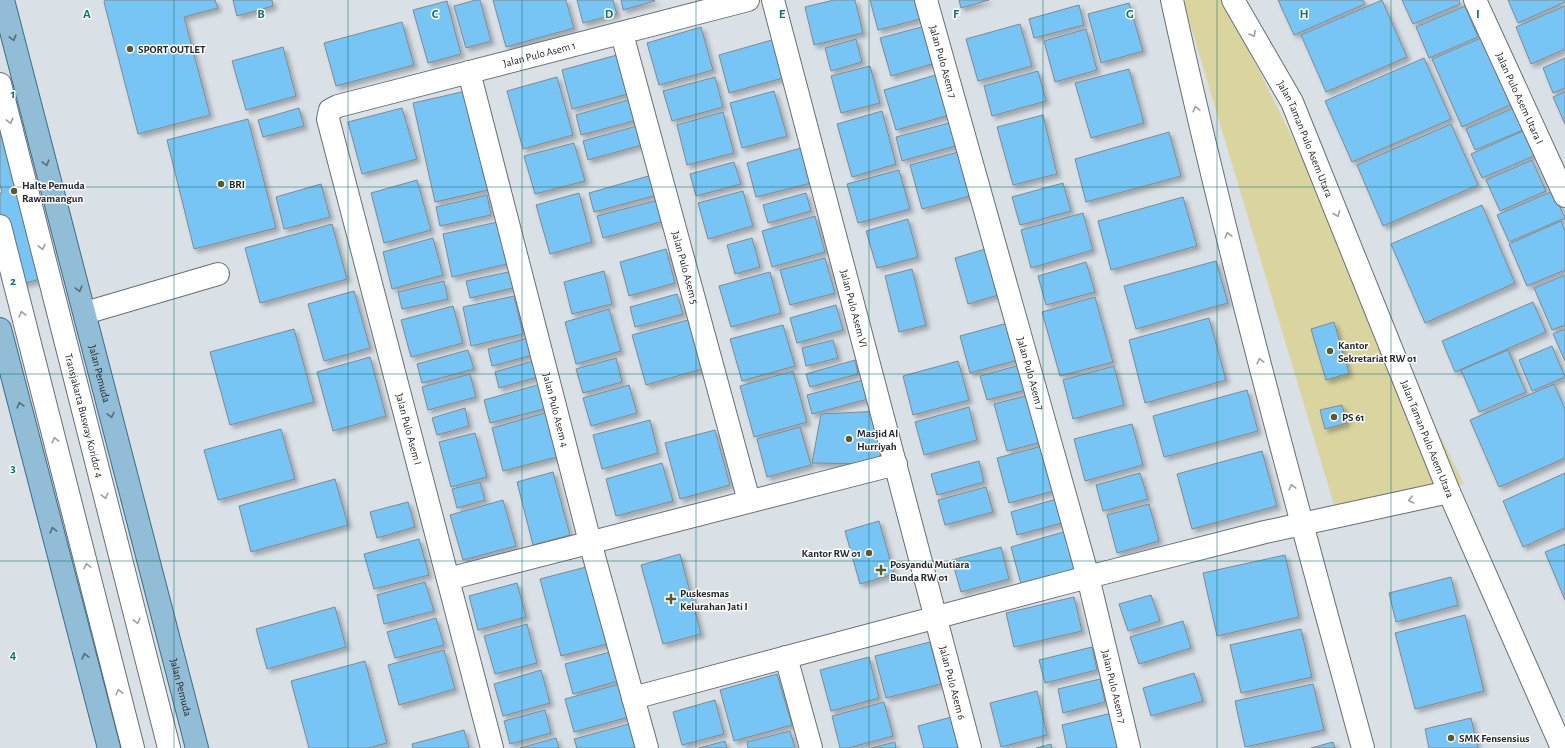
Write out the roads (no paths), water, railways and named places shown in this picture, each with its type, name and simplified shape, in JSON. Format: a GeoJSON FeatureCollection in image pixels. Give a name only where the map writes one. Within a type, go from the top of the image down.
{"type":"FeatureCollection","features":[{"type":"Feature","properties":{"kind":"main road","name":"Jalan Pemuda"},"geometry":{"type":"LineString","coordinates":[[3,0],[197,748]]}},
{"type":"Feature","properties":{"kind":"main road"},"geometry":{"type":"LineString","coordinates":[[0,329],[109,748]]}},
{"type":"Feature","properties":{"kind":"street","name":"Jalan Pulo Asem 1"},"geometry":{"type":"LineString","coordinates":[[330,110],[338,106],[622,34],[748,0]]}},
{"type":"Feature","properties":{"kind":"street","name":"Jalan Pulo Asem VI"},"geometry":{"type":"LineString","coordinates":[[773,0],[937,617]]}},
{"type":"Feature","properties":{"kind":"street","name":"Jalan Pulo Asem 7"},"geometry":{"type":"LineString","coordinates":[[926,0],[1088,577],[1129,748]]}},
{"type":"Feature","properties":{"kind":"street"},"geometry":{"type":"LineString","coordinates":[[1172,0],[1197,113],[1301,525],[1363,748]]}},
{"type":"Feature","properties":{"kind":"street","name":"Jalan Taman Pulo Asem Utara"},"geometry":{"type":"LineString","coordinates":[[1233,0],[1292,102],[1449,492],[1562,748]]}},
{"type":"Feature","properties":{"kind":"street","name":"Jalan Pulo Asem Utara I"},"geometry":{"type":"LineString","coordinates":[[1475,0],[1565,196]]}},
{"type":"Feature","properties":{"kind":"street","name":"Jalan Pulo Asem 5"},"geometry":{"type":"LineString","coordinates":[[622,34],[749,501]]}},
{"type":"Feature","properties":{"kind":"street","name":"Jalan Pulo Asem 4"},"geometry":{"type":"LineString","coordinates":[[469,72],[590,542],[647,748]]}},
{"type":"Feature","properties":{"kind":"street","name":"Transjakarta Busway Koridor 4"},"geometry":{"type":"LineString","coordinates":[[0,84],[169,748]]}},
{"type":"Feature","properties":{"kind":"street","name":"Jalan Pulo Asem I"},"geometry":{"type":"LineString","coordinates":[[330,110],[328,119],[492,748]]}},
{"type":"Feature","properties":{"kind":"street"},"geometry":{"type":"LineString","coordinates":[[0,226],[133,748]]}},
{"type":"Feature","properties":{"kind":"street"},"geometry":{"type":"LineString","coordinates":[[85,313],[218,274]]}},
{"type":"Feature","properties":{"kind":"street"},"geometry":{"type":"LineString","coordinates":[[448,579],[896,464]]}},
{"type":"Feature","properties":{"kind":"street"},"geometry":{"type":"LineString","coordinates":[[633,698],[1088,577],[1265,532],[1449,492]]}},
{"type":"Feature","properties":{"kind":"street","name":"Jalan Pulo Asem 6"},"geometry":{"type":"LineString","coordinates":[[937,617],[970,748]]}},
{"type":"Feature","properties":{"kind":"street"},"geometry":{"type":"LineString","coordinates":[[786,657],[811,748]]}},
{"type":"Feature","properties":{"kind":"place","name":"SPORT OUTLET"},"geometry":{"type":"Point","coordinates":[130,49]}},
{"type":"Feature","properties":{"kind":"place","name":"BRI"},"geometry":{"type":"Point","coordinates":[221,184]}},
{"type":"Feature","properties":{"kind":"place","name":"Halte Pemuda Rawamangun"},"geometry":{"type":"Point","coordinates":[14,191]}},
{"type":"Feature","properties":{"kind":"place","name":"Kantor Sekretariat RW 01"},"geometry":{"type":"Point","coordinates":[1330,351]}},
{"type":"Feature","properties":{"kind":"place","name":"PS 61"},"geometry":{"type":"Point","coordinates":[1334,417]}},
{"type":"Feature","properties":{"kind":"place","name":"Masjid Al Hurriyah"},"geometry":{"type":"Point","coordinates":[849,439]}},
{"type":"Feature","properties":{"kind":"place","name":"Kantor RW 01"},"geometry":{"type":"Point","coordinates":[869,553]}},
{"type":"Feature","properties":{"kind":"place","name":"Posyandu Mutiara Bunda RW 01"},"geometry":{"type":"Point","coordinates":[881,570]}},
{"type":"Feature","properties":{"kind":"place","name":"Puskesmas Kelurahan Jati I"},"geometry":{"type":"Point","coordinates":[671,599]}},
{"type":"Feature","properties":{"kind":"place","name":"SMK Fensensius"},"geometry":{"type":"Point","coordinates":[1451,738]}}]}
